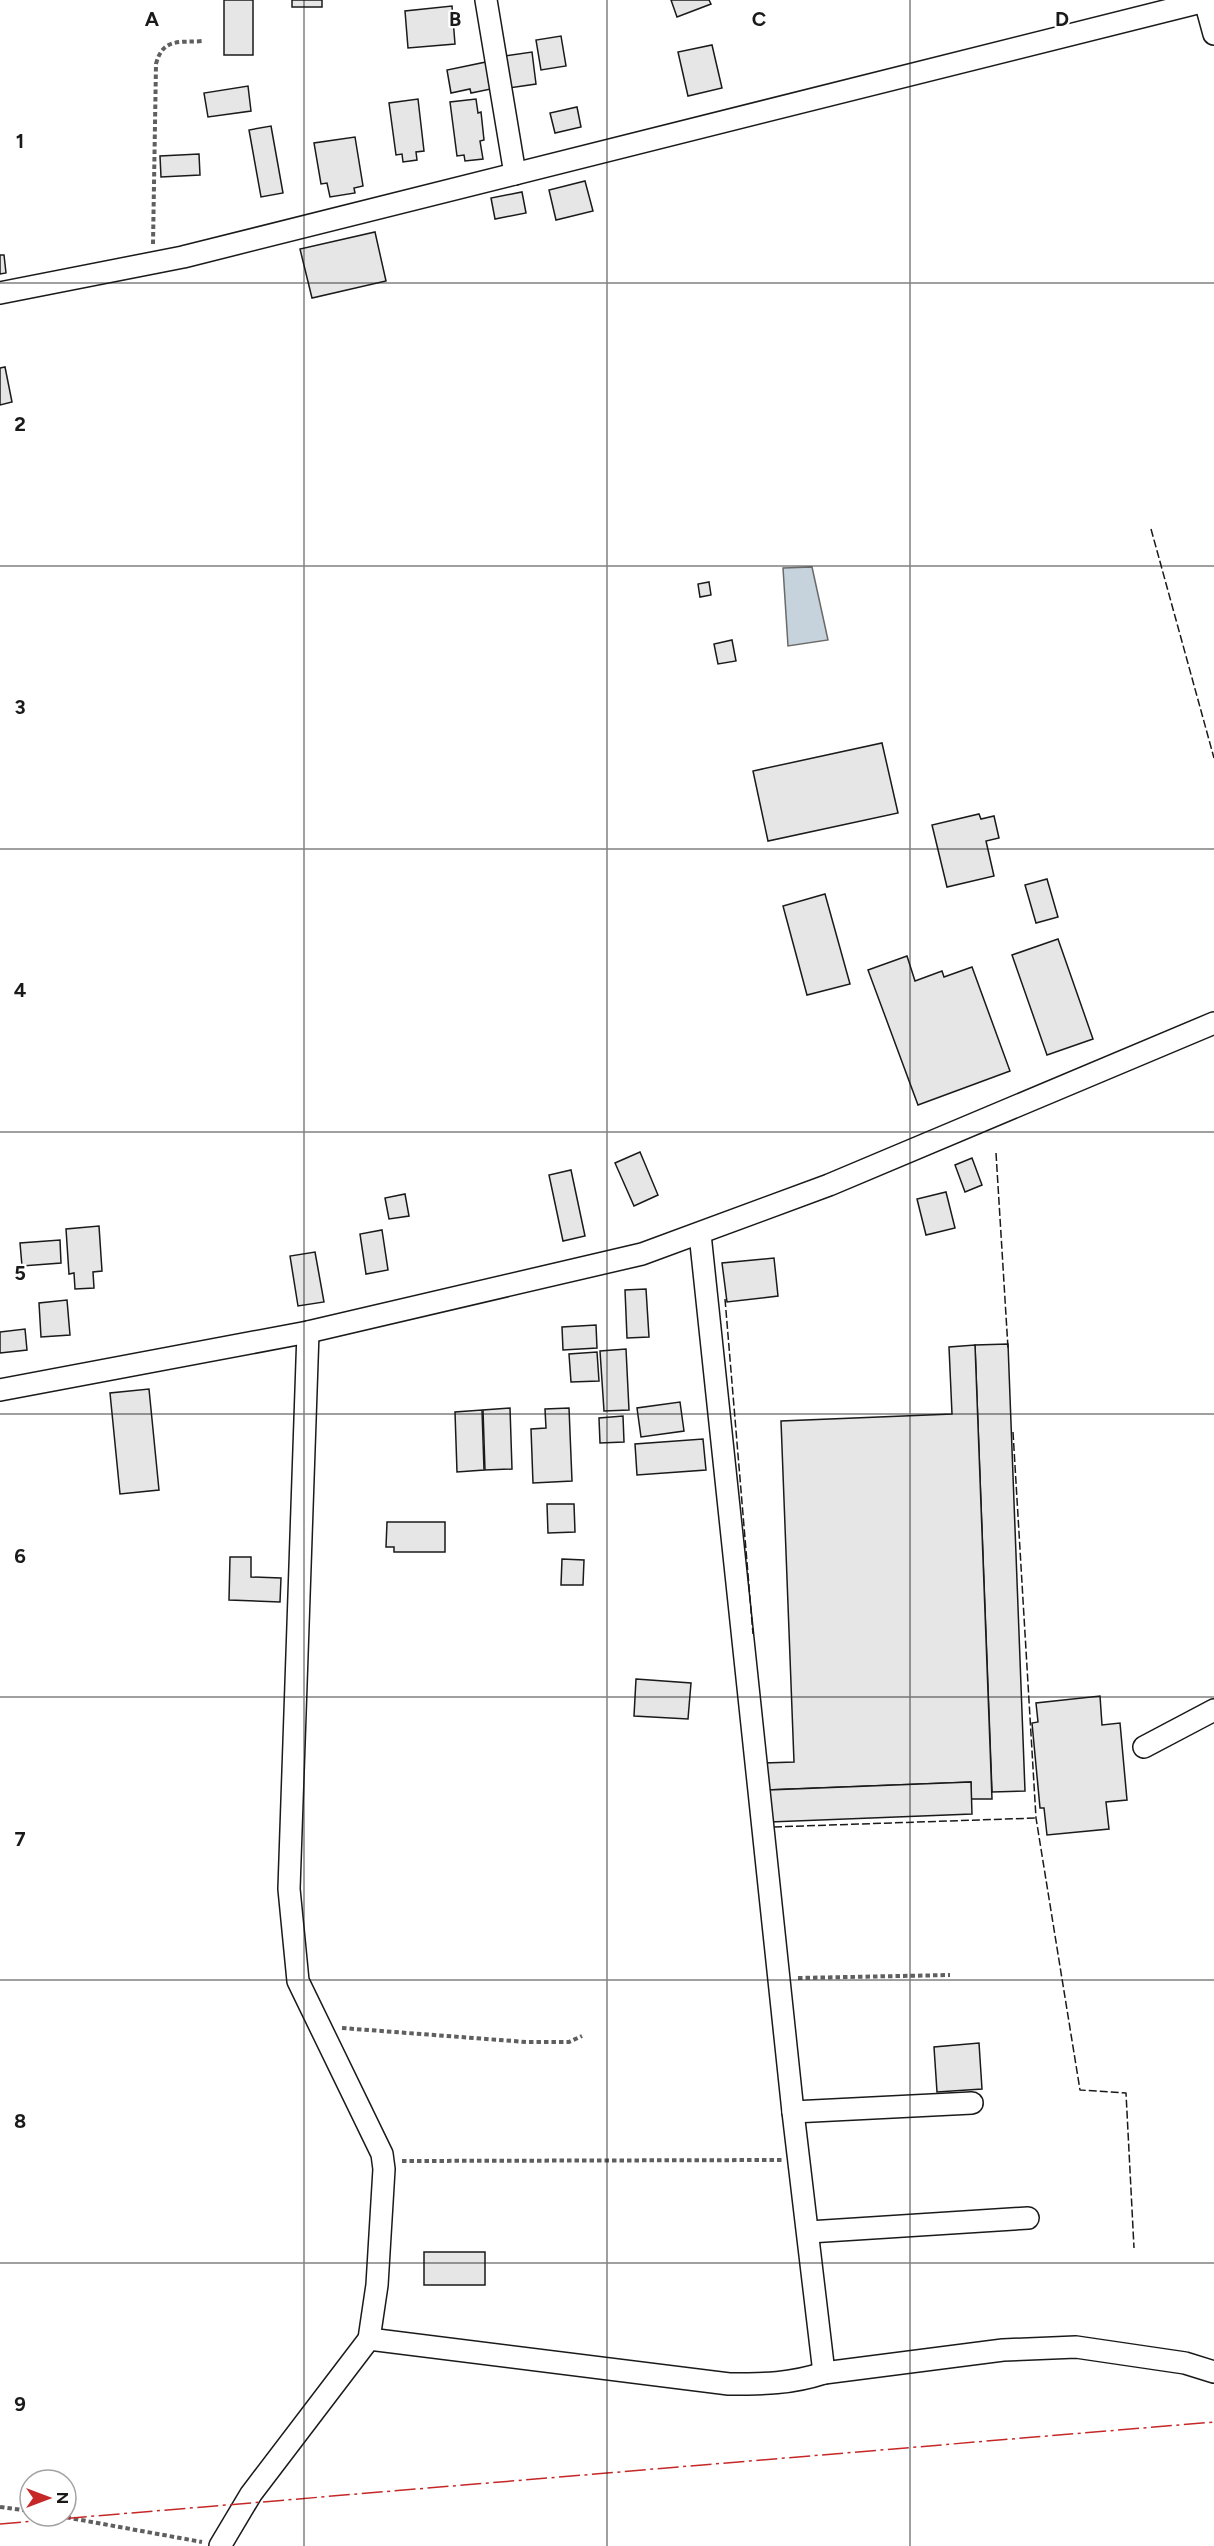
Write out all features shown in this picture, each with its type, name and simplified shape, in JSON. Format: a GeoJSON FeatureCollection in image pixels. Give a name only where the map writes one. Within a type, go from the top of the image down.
{"type":"FeatureCollection","features":[{"type":"Feature","properties":{"kind":"street"},"geometry":{"type":"LineString","coordinates":[[486,0],[515,174]]}},
{"type":"Feature","properties":{"kind":"street"},"geometry":{"type":"LineString","coordinates":[[0,293],[153,264],[1207,1],[1214,34]]}},
{"type":"Feature","properties":{"kind":"street"},"geometry":{"type":"LineString","coordinates":[[0,1389],[308,1332],[642,1254],[830,1185],[1214,1023]]}},
{"type":"Feature","properties":{"kind":"street"},"geometry":{"type":"LineString","coordinates":[[700,1234],[779,1978],[824,2373]]}},
{"type":"Feature","properties":{"kind":"street"},"geometry":{"type":"LineString","coordinates":[[220,2545],[251,2494],[369,2339],[377,2285],[384,2169],[382,2154],[298,1981],[289,1889],[308,1332]]}},
{"type":"Feature","properties":{"kind":"street"},"geometry":{"type":"LineString","coordinates":[[1144,1747],[1214,1710]]}},
{"type":"Feature","properties":{"kind":"street"},"geometry":{"type":"LineString","coordinates":[[794,2112],[972,2103]]}},
{"type":"Feature","properties":{"kind":"street"},"geometry":{"type":"LineString","coordinates":[[809,2232],[1028,2218]]}},
{"type":"Feature","properties":{"kind":"street"},"geometry":{"type":"LineString","coordinates":[[369,2339],[729,2384],[798,2382],[824,2373],[1003,2350],[1076,2347],[1185,2363],[1214,2372]]}},
{"type":"Feature","properties":{"kind":"path"},"geometry":{"type":"LineString","coordinates":[[153,264],[156,64],[160,51],[168,45],[203,41]]}},
{"type":"Feature","properties":{"kind":"path"},"geometry":{"type":"LineString","coordinates":[[779,1978],[951,1976]]}},
{"type":"Feature","properties":{"kind":"path"},"geometry":{"type":"LineString","coordinates":[[322,2027],[526,2042],[569,2042],[582,2036]]}},
{"type":"Feature","properties":{"kind":"path"},"geometry":{"type":"LineString","coordinates":[[382,2154],[405,2162],[800,2160]]}},
{"type":"Feature","properties":{"kind":"path"},"geometry":{"type":"LineString","coordinates":[[0,2507],[18,2509]]}},
{"type":"Feature","properties":{"kind":"path"},"geometry":{"type":"LineString","coordinates":[[78,2519],[220,2545]]}},
{"type":"Feature","properties":{"kind":"shaded area"},"geometry":{"type":"Polygon","coordinates":[[[812,567],[828,640],[788,646],[783,568],[812,567]]]}},
{"type":"Feature","properties":{"kind":"building"},"geometry":{"type":"Polygon","coordinates":[[[224,0],[253,0],[253,55],[224,55],[224,0]]]}},
{"type":"Feature","properties":{"kind":"building"},"geometry":{"type":"Polygon","coordinates":[[[292,0],[322,0],[322,7],[292,7],[292,0]]]}},
{"type":"Feature","properties":{"kind":"building"},"geometry":{"type":"Polygon","coordinates":[[[671,0],[709,0],[711,4],[677,17],[671,0]]]}},
{"type":"Feature","properties":{"kind":"building"},"geometry":{"type":"Polygon","coordinates":[[[452,6],[455,44],[408,48],[405,11],[452,6]]]}},
{"type":"Feature","properties":{"kind":"building"},"geometry":{"type":"Polygon","coordinates":[[[561,36],[566,66],[541,70],[536,40],[561,36]]]}},
{"type":"Feature","properties":{"kind":"building"},"geometry":{"type":"Polygon","coordinates":[[[712,45],[722,88],[688,96],[678,52],[712,45]]]}},
{"type":"Feature","properties":{"kind":"building"},"geometry":{"type":"Polygon","coordinates":[[[532,52],[536,84],[509,88],[504,56],[532,52]]]}},
{"type":"Feature","properties":{"kind":"building"},"geometry":{"type":"Polygon","coordinates":[[[486,62],[491,89],[471,93],[470,89],[451,93],[447,70],[486,62]]]}},
{"type":"Feature","properties":{"kind":"building"},"geometry":{"type":"Polygon","coordinates":[[[248,86],[251,111],[208,117],[204,93],[248,86]]]}},
{"type":"Feature","properties":{"kind":"building"},"geometry":{"type":"Polygon","coordinates":[[[418,99],[424,151],[416,152],[417,160],[403,162],[402,154],[396,155],[389,103],[418,99]]]}},
{"type":"Feature","properties":{"kind":"building"},"geometry":{"type":"Polygon","coordinates":[[[476,99],[478,113],[481,112],[484,140],[480,141],[483,159],[465,161],[464,155],[457,156],[450,102],[476,99]]]}},
{"type":"Feature","properties":{"kind":"building"},"geometry":{"type":"Polygon","coordinates":[[[577,107],[581,127],[555,133],[550,113],[577,107]]]}},
{"type":"Feature","properties":{"kind":"building"},"geometry":{"type":"Polygon","coordinates":[[[271,126],[283,193],[261,197],[249,130],[271,126]]]}},
{"type":"Feature","properties":{"kind":"building"},"geometry":{"type":"Polygon","coordinates":[[[355,137],[363,186],[354,188],[355,193],[330,197],[327,183],[321,184],[314,143],[355,137]]]}},
{"type":"Feature","properties":{"kind":"building"},"geometry":{"type":"Polygon","coordinates":[[[199,154],[200,175],[161,177],[160,156],[199,154]]]}},
{"type":"Feature","properties":{"kind":"building"},"geometry":{"type":"Polygon","coordinates":[[[585,181],[593,211],[556,220],[549,190],[585,181]]]}},
{"type":"Feature","properties":{"kind":"building"},"geometry":{"type":"Polygon","coordinates":[[[522,192],[526,213],[495,219],[491,198],[522,192]]]}},
{"type":"Feature","properties":{"kind":"building"},"geometry":{"type":"Polygon","coordinates":[[[375,232],[386,281],[312,298],[300,249],[375,232]]]}},
{"type":"Feature","properties":{"kind":"building"},"geometry":{"type":"Polygon","coordinates":[[[0,255],[4,255],[6,273],[0,274],[0,255]]]}},
{"type":"Feature","properties":{"kind":"building"},"geometry":{"type":"Polygon","coordinates":[[[5,367],[12,402],[0,405],[0,368],[5,367]]]}},
{"type":"Feature","properties":{"kind":"building"},"geometry":{"type":"Polygon","coordinates":[[[709,582],[711,595],[700,597],[698,584],[709,582]]]}},
{"type":"Feature","properties":{"kind":"building"},"geometry":{"type":"Polygon","coordinates":[[[732,640],[736,661],[718,664],[714,644],[732,640]]]}},
{"type":"Feature","properties":{"kind":"building"},"geometry":{"type":"Polygon","coordinates":[[[882,743],[898,813],[768,841],[753,771],[882,743]]]}},
{"type":"Feature","properties":{"kind":"building"},"geometry":{"type":"Polygon","coordinates":[[[979,814],[981,819],[994,816],[999,838],[986,841],[994,876],[947,887],[932,825],[979,814]]]}},
{"type":"Feature","properties":{"kind":"building"},"geometry":{"type":"Polygon","coordinates":[[[1047,879],[1058,917],[1036,923],[1025,885],[1047,879]]]}},
{"type":"Feature","properties":{"kind":"building"},"geometry":{"type":"Polygon","coordinates":[[[825,894],[850,984],[807,995],[783,906],[825,894]]]}},
{"type":"Feature","properties":{"kind":"building"},"geometry":{"type":"Polygon","coordinates":[[[1058,939],[1093,1039],[1047,1055],[1012,955],[1058,939]]]}},
{"type":"Feature","properties":{"kind":"building"},"geometry":{"type":"Polygon","coordinates":[[[907,956],[915,981],[942,971],[944,977],[972,967],[1010,1071],[918,1105],[868,970],[907,956]]]}},
{"type":"Feature","properties":{"kind":"building"},"geometry":{"type":"Polygon","coordinates":[[[640,1152],[658,1195],[634,1206],[615,1163],[640,1152]]]}},
{"type":"Feature","properties":{"kind":"building"},"geometry":{"type":"Polygon","coordinates":[[[972,1158],[982,1185],[965,1192],[955,1165],[972,1158]]]}},
{"type":"Feature","properties":{"kind":"building"},"geometry":{"type":"Polygon","coordinates":[[[571,1170],[585,1236],[563,1241],[549,1175],[571,1170]]]}},
{"type":"Feature","properties":{"kind":"building"},"geometry":{"type":"Polygon","coordinates":[[[946,1192],[955,1228],[926,1235],[917,1199],[946,1192]]]}},
{"type":"Feature","properties":{"kind":"building"},"geometry":{"type":"Polygon","coordinates":[[[405,1194],[409,1216],[389,1219],[385,1198],[405,1194]]]}},
{"type":"Feature","properties":{"kind":"building"},"geometry":{"type":"Polygon","coordinates":[[[99,1226],[102,1271],[93,1272],[94,1288],[75,1289],[74,1273],[69,1274],[66,1229],[99,1226]]]}},
{"type":"Feature","properties":{"kind":"building"},"geometry":{"type":"Polygon","coordinates":[[[382,1230],[388,1270],[366,1274],[360,1234],[382,1230]]]}},
{"type":"Feature","properties":{"kind":"building"},"geometry":{"type":"Polygon","coordinates":[[[60,1240],[61,1263],[22,1266],[20,1243],[60,1240]]]}},
{"type":"Feature","properties":{"kind":"building"},"geometry":{"type":"Polygon","coordinates":[[[315,1252],[324,1302],[298,1306],[290,1256],[315,1252]]]}},
{"type":"Feature","properties":{"kind":"building"},"geometry":{"type":"Polygon","coordinates":[[[774,1258],[778,1296],[727,1302],[722,1263],[774,1258]]]}},
{"type":"Feature","properties":{"kind":"building"},"geometry":{"type":"Polygon","coordinates":[[[646,1289],[649,1337],[627,1338],[625,1290],[646,1289]]]}},
{"type":"Feature","properties":{"kind":"building"},"geometry":{"type":"Polygon","coordinates":[[[67,1300],[70,1335],[41,1337],[39,1303],[67,1300]]]}},
{"type":"Feature","properties":{"kind":"building"},"geometry":{"type":"Polygon","coordinates":[[[596,1325],[597,1348],[563,1350],[562,1327],[596,1325]]]}},
{"type":"Feature","properties":{"kind":"building"},"geometry":{"type":"Polygon","coordinates":[[[25,1329],[27,1350],[0,1353],[0,1332],[25,1329]]]}},
{"type":"Feature","properties":{"kind":"building"},"geometry":{"type":"Polygon","coordinates":[[[1008,1344],[1025,1791],[992,1792],[975,1345],[1008,1344]]]}},
{"type":"Feature","properties":{"kind":"building"},"geometry":{"type":"Polygon","coordinates":[[[975,1345],[992,1799],[971,1799],[971,1782],[765,1790],[764,1763],[794,1762],[781,1421],[952,1414],[949,1347],[975,1345]]]}},
{"type":"Feature","properties":{"kind":"building"},"geometry":{"type":"Polygon","coordinates":[[[626,1349],[629,1410],[604,1411],[600,1351],[626,1349]]]}},
{"type":"Feature","properties":{"kind":"building"},"geometry":{"type":"Polygon","coordinates":[[[597,1352],[599,1381],[571,1382],[569,1354],[597,1352]]]}},
{"type":"Feature","properties":{"kind":"building"},"geometry":{"type":"Polygon","coordinates":[[[149,1389],[159,1490],[120,1494],[110,1393],[149,1389]]]}},
{"type":"Feature","properties":{"kind":"building"},"geometry":{"type":"Polygon","coordinates":[[[680,1402],[684,1431],[641,1437],[637,1408],[680,1402]]]}},
{"type":"Feature","properties":{"kind":"building"},"geometry":{"type":"Polygon","coordinates":[[[510,1408],[512,1469],[485,1470],[483,1410],[510,1408]]]}},
{"type":"Feature","properties":{"kind":"building"},"geometry":{"type":"Polygon","coordinates":[[[569,1408],[572,1481],[533,1483],[531,1429],[546,1428],[545,1409],[569,1408]]]}},
{"type":"Feature","properties":{"kind":"building"},"geometry":{"type":"Polygon","coordinates":[[[482,1410],[484,1470],[457,1472],[455,1412],[482,1410]]]}},
{"type":"Feature","properties":{"kind":"building"},"geometry":{"type":"Polygon","coordinates":[[[623,1416],[624,1442],[600,1443],[599,1418],[623,1416]]]}},
{"type":"Feature","properties":{"kind":"building"},"geometry":{"type":"Polygon","coordinates":[[[703,1439],[706,1470],[637,1475],[635,1444],[703,1439]]]}},
{"type":"Feature","properties":{"kind":"building"},"geometry":{"type":"Polygon","coordinates":[[[547,1504],[574,1504],[575,1532],[548,1533],[547,1504]]]}},
{"type":"Feature","properties":{"kind":"building"},"geometry":{"type":"Polygon","coordinates":[[[387,1522],[445,1522],[445,1552],[394,1552],[394,1547],[386,1547],[387,1522]]]}},
{"type":"Feature","properties":{"kind":"building"},"geometry":{"type":"Polygon","coordinates":[[[230,1557],[251,1557],[251,1577],[281,1578],[280,1602],[229,1600],[230,1557]]]}},
{"type":"Feature","properties":{"kind":"building"},"geometry":{"type":"Polygon","coordinates":[[[562,1559],[584,1560],[583,1585],[561,1585],[562,1559]]]}},
{"type":"Feature","properties":{"kind":"building"},"geometry":{"type":"Polygon","coordinates":[[[636,1679],[691,1683],[688,1719],[634,1716],[636,1679]]]}},
{"type":"Feature","properties":{"kind":"building"},"geometry":{"type":"Polygon","coordinates":[[[1100,1696],[1102,1725],[1120,1723],[1127,1800],[1106,1802],[1109,1829],[1047,1835],[1044,1808],[1040,1808],[1032,1723],[1038,1722],[1036,1703],[1100,1696]]]}},
{"type":"Feature","properties":{"kind":"building"},"geometry":{"type":"Polygon","coordinates":[[[971,1782],[972,1814],[770,1822],[768,1790],[971,1782]]]}},
{"type":"Feature","properties":{"kind":"building"},"geometry":{"type":"Polygon","coordinates":[[[979,2043],[982,2089],[937,2092],[934,2047],[979,2043]]]}},
{"type":"Feature","properties":{"kind":"building"},"geometry":{"type":"Polygon","coordinates":[[[424,2252],[485,2252],[485,2285],[424,2285],[424,2252]]]}},
{"type":"Feature","properties":{"kind":"fence"},"geometry":{"type":"LineString","coordinates":[[1151,529],[1214,758]]}},
{"type":"Feature","properties":{"kind":"fence"},"geometry":{"type":"LineString","coordinates":[[996,1153],[1008,1348]]}},
{"type":"Feature","properties":{"kind":"fence"},"geometry":{"type":"LineString","coordinates":[[725,1299],[753,1634]]}},
{"type":"Feature","properties":{"kind":"fence"},"geometry":{"type":"LineString","coordinates":[[1013,1432],[1036,1818],[1080,2090],[1126,2093],[1134,2248]]}},
{"type":"Feature","properties":{"kind":"fence"},"geometry":{"type":"LineString","coordinates":[[774,1827],[1036,1818]]}},
{"type":"Feature","properties":{"kind":"power"},"geometry":{"type":"LineString","coordinates":[[0,2524],[1214,2422]]}}]}
